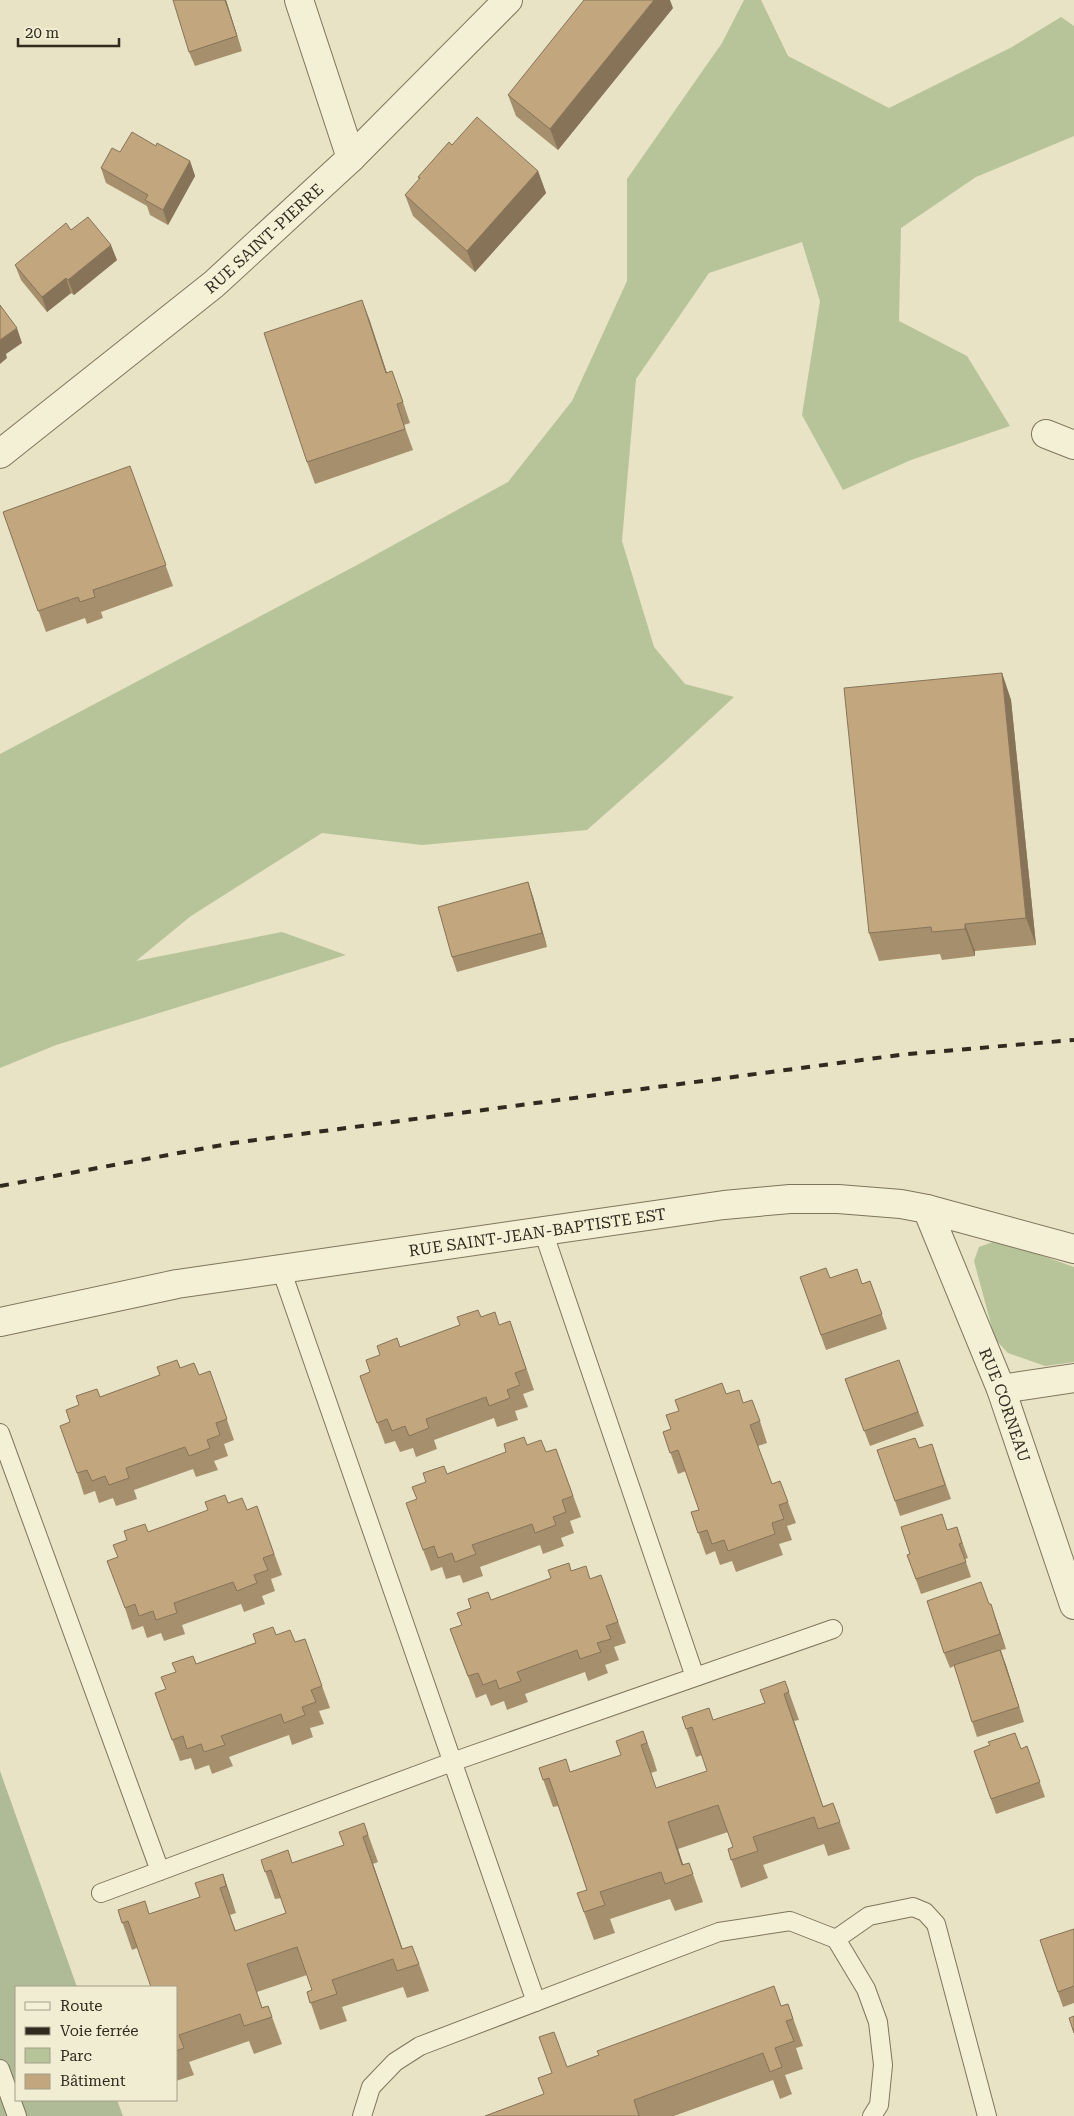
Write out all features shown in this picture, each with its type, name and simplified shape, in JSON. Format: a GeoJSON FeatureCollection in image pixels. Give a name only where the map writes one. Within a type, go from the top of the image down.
{"type":"FeatureCollection","features":[{"type":"Feature","properties":{"kind":"street"},"geometry":{"type":"LineString","coordinates":[[299,0],[352,158]]}},
{"type":"Feature","properties":{"kind":"street","name":"RUE SAINT-PIERRE"},"geometry":{"type":"LineString","coordinates":[[0,454],[214,284],[352,158],[508,0]]}},
{"type":"Feature","properties":{"kind":"street"},"geometry":{"type":"LineString","coordinates":[[1046,434],[1074,445]]}},
{"type":"Feature","properties":{"kind":"street","name":"RUE SAINT-JEAN-BAPTISTE EST"},"geometry":{"type":"LineString","coordinates":[[0,1322],[177,1284],[724,1205],[790,1199],[838,1199],[900,1204],[927,1209],[1074,1249]]}},
{"type":"Feature","properties":{"kind":"street","name":"RUE CORNEAU"},"geometry":{"type":"LineString","coordinates":[[927,1209],[1001,1389],[1074,1605]]}},
{"type":"Feature","properties":{"kind":"street"},"geometry":{"type":"LineString","coordinates":[[1001,1389],[1074,1378]]}},
{"type":"Feature","properties":{"kind":"lane"},"geometry":{"type":"LineString","coordinates":[[543,1231],[695,1677]]}},
{"type":"Feature","properties":{"kind":"lane"},"geometry":{"type":"LineString","coordinates":[[281,1269],[536,2002]]}},
{"type":"Feature","properties":{"kind":"lane"},"geometry":{"type":"LineString","coordinates":[[0,1433],[160,1871]]}},
{"type":"Feature","properties":{"kind":"lane"},"geometry":{"type":"LineString","coordinates":[[101,1893],[452,1762],[833,1629]]}},
{"type":"Feature","properties":{"kind":"lane"},"geometry":{"type":"LineString","coordinates":[[836,1939],[869,1916],[913,1907],[925,1912],[936,1924],[987,2116]]}},
{"type":"Feature","properties":{"kind":"lane"},"geometry":{"type":"LineString","coordinates":[[362,2116],[370,2087],[394,2062],[420,2046],[719,1932],[790,1921],[836,1939],[866,1989],[878,2022],[883,2065],[879,2105],[872,2116]]}},
{"type":"Feature","properties":{"kind":"lane"},"geometry":{"type":"LineString","coordinates":[[0,2070],[17,2116]]}},
{"type":"Feature","properties":{"kind":"green space"},"geometry":{"type":"Polygon","coordinates":[[[744,0],[761,0],[788,56],[889,108],[1012,47],[1061,17],[1074,26],[1074,136],[976,177],[901,228],[899,321],[967,356],[1010,426],[911,460],[843,490],[802,415],[820,301],[802,242],[709,273],[636,379],[622,541],[654,647],[685,684],[734,697],[587,830],[422,845],[322,833],[191,916],[136,961],[282,932],[346,955],[56,1045],[0,1068],[0,754],[357,565],[508,482],[572,401],[627,281],[627,179],[722,43],[744,0]]]}},
{"type":"Feature","properties":{"kind":"green space"},"geometry":{"type":"Polygon","coordinates":[[[998,1240],[1074,1267],[1074,1362],[1045,1366],[1008,1353],[995,1339],[974,1261],[979,1247],[998,1240]]]}},
{"type":"Feature","properties":{"kind":"green space"},"geometry":{"type":"Polygon","coordinates":[[[0,1771],[77,1986],[15,1986],[15,2101],[117,2101],[123,2116],[0,2116],[0,1771]]]}},
{"type":"Feature","properties":{"kind":"building"},"geometry":{"type":"Polygon","coordinates":[[[173,0],[225,0],[237,36],[189,52],[173,0]]]}},
{"type":"Feature","properties":{"kind":"building"},"geometry":{"type":"Polygon","coordinates":[[[584,0],[654,0],[550,129],[508,95],[584,0]]]}},
{"type":"Feature","properties":{"kind":"building"},"geometry":{"type":"Polygon","coordinates":[[[477,117],[538,171],[467,251],[405,195],[449,142],[452,145],[477,117]]]}},
{"type":"Feature","properties":{"kind":"building"},"geometry":{"type":"Polygon","coordinates":[[[132,132],[156,146],[157,143],[190,161],[163,210],[145,200],[148,195],[101,168],[112,148],[120,152],[132,132]]]}},
{"type":"Feature","properties":{"kind":"building"},"geometry":{"type":"Polygon","coordinates":[[[88,217],[111,245],[68,280],[66,278],[42,297],[15,265],[66,223],[71,230],[88,217]]]}},
{"type":"Feature","properties":{"kind":"building"},"geometry":{"type":"Polygon","coordinates":[[[362,300],[386,373],[392,371],[403,402],[397,404],[405,429],[307,462],[264,333],[362,300]]]}},
{"type":"Feature","properties":{"kind":"building"},"geometry":{"type":"Polygon","coordinates":[[[0,305],[17,328],[0,340],[0,305]]]}},
{"type":"Feature","properties":{"kind":"building"},"geometry":{"type":"Polygon","coordinates":[[[130,466],[166,565],[93,590],[95,597],[80,602],[78,597],[38,611],[3,512],[130,466]]]}},
{"type":"Feature","properties":{"kind":"building"},"geometry":{"type":"Polygon","coordinates":[[[1002,673],[1026,918],[965,924],[965,929],[932,932],[931,927],[869,933],[844,688],[1002,673]]]}},
{"type":"Feature","properties":{"kind":"building"},"geometry":{"type":"Polygon","coordinates":[[[528,882],[542,933],[452,957],[438,907],[528,882]]]}},
{"type":"Feature","properties":{"kind":"building"},"geometry":{"type":"Polygon","coordinates":[[[826,1268],[830,1278],[857,1269],[862,1284],[870,1281],[882,1314],[821,1335],[800,1277],[826,1268]]]}},
{"type":"Feature","properties":{"kind":"building"},"geometry":{"type":"Polygon","coordinates":[[[478,1310],[481,1317],[495,1312],[499,1325],[510,1321],[526,1369],[515,1373],[520,1385],[507,1390],[510,1398],[489,1406],[486,1397],[426,1419],[429,1428],[409,1436],[405,1426],[392,1431],[387,1419],[377,1423],[360,1376],[370,1372],[366,1360],[380,1355],[377,1346],[397,1338],[400,1347],[460,1325],[457,1317],[478,1310]]]}},
{"type":"Feature","properties":{"kind":"building"},"geometry":{"type":"Polygon","coordinates":[[[177,1360],[180,1368],[194,1363],[199,1375],[210,1371],[227,1419],[216,1423],[220,1435],[207,1440],[210,1448],[189,1456],[185,1447],[126,1468],[129,1478],[109,1485],[105,1476],[92,1481],[87,1470],[77,1473],[60,1426],[70,1422],[66,1410],[79,1405],[76,1396],[97,1389],[100,1397],[160,1375],[157,1367],[177,1360]]]}},
{"type":"Feature","properties":{"kind":"building"},"geometry":{"type":"Polygon","coordinates":[[[899,1360],[918,1412],[864,1431],[845,1379],[899,1360]]]}},
{"type":"Feature","properties":{"kind":"building"},"geometry":{"type":"Polygon","coordinates":[[[722,1383],[726,1394],[739,1390],[743,1403],[752,1400],[760,1421],[750,1425],[772,1484],[780,1481],[788,1502],[779,1505],[784,1519],[772,1523],[775,1534],[728,1551],[724,1540],[712,1544],[707,1530],[698,1533],[691,1512],[699,1510],[678,1450],[670,1453],[663,1432],[671,1429],[666,1415],[679,1411],[675,1400],[722,1383]]]}},
{"type":"Feature","properties":{"kind":"building"},"geometry":{"type":"Polygon","coordinates":[[[524,1437],[527,1445],[541,1440],[546,1452],[556,1449],[573,1496],[562,1500],[566,1512],[553,1517],[556,1525],[535,1533],[532,1524],[472,1545],[476,1554],[455,1562],[452,1553],[438,1558],[434,1546],[423,1550],[406,1503],[417,1499],[412,1487],[426,1482],[423,1473],[444,1466],[447,1474],[506,1452],[504,1444],[524,1437]]]}},
{"type":"Feature","properties":{"kind":"building"},"geometry":{"type":"Polygon","coordinates":[[[915,1438],[919,1448],[932,1444],[945,1485],[895,1501],[877,1450],[915,1438]]]}},
{"type":"Feature","properties":{"kind":"building"},"geometry":{"type":"Polygon","coordinates":[[[225,1495],[228,1503],[242,1498],[247,1510],[257,1506],[274,1554],[263,1558],[268,1570],[254,1575],[257,1583],[237,1591],[233,1582],[174,1603],[177,1613],[156,1620],[153,1611],[139,1616],[135,1604],[125,1608],[107,1561],[118,1557],[113,1545],[127,1540],[124,1531],[145,1524],[148,1532],[208,1510],[205,1502],[225,1495]]]}},
{"type":"Feature","properties":{"kind":"building"},"geometry":{"type":"Polygon","coordinates":[[[942,1514],[947,1530],[957,1527],[962,1543],[959,1544],[966,1562],[916,1579],[907,1555],[910,1554],[901,1527],[942,1514]]]}},
{"type":"Feature","properties":{"kind":"building"},"geometry":{"type":"Polygon","coordinates":[[[569,1563],[571,1571],[586,1566],[590,1579],[601,1575],[618,1622],[606,1626],[611,1639],[597,1643],[601,1652],[580,1659],[577,1650],[517,1672],[521,1681],[499,1689],[496,1680],[483,1685],[478,1673],[468,1676],[450,1629],[462,1625],[457,1613],[471,1608],[468,1599],[488,1592],[491,1600],[551,1578],[548,1570],[569,1563]]]}},
{"type":"Feature","properties":{"kind":"building"},"geometry":{"type":"Polygon","coordinates":[[[981,1582],[989,1604],[991,1604],[1000,1634],[944,1653],[927,1601],[981,1582]]]}},
{"type":"Feature","properties":{"kind":"building"},"geometry":{"type":"Polygon","coordinates":[[[273,1627],[276,1635],[290,1630],[295,1642],[305,1639],[322,1686],[311,1690],[316,1702],[302,1707],[305,1715],[284,1723],[281,1714],[221,1736],[225,1745],[204,1752],[201,1744],[187,1749],[183,1736],[172,1740],[155,1693],[166,1689],[161,1677],[176,1672],[172,1663],[193,1656],[196,1664],[256,1643],[253,1634],[273,1627]]]}},
{"type":"Feature","properties":{"kind":"building"},"geometry":{"type":"Polygon","coordinates":[[[1000,1650],[1019,1707],[972,1722],[954,1665],[1000,1650]]]}},
{"type":"Feature","properties":{"kind":"building"},"geometry":{"type":"Polygon","coordinates":[[[785,1681],[789,1692],[784,1694],[823,1807],[833,1803],[840,1822],[818,1829],[814,1817],[753,1837],[758,1851],[731,1860],[728,1849],[733,1847],[718,1805],[668,1822],[682,1865],[689,1863],[693,1874],[665,1884],[661,1872],[600,1892],[605,1905],[584,1912],[577,1893],[587,1890],[549,1778],[543,1780],[539,1768],[566,1759],[570,1772],[621,1755],[616,1741],[643,1731],[647,1743],[641,1745],[656,1788],[707,1771],[692,1727],[686,1729],[682,1717],[709,1708],[713,1720],[765,1703],[760,1690],[785,1681]]]}},
{"type":"Feature","properties":{"kind":"building"},"geometry":{"type":"Polygon","coordinates":[[[1015,1733],[1021,1749],[1027,1746],[1040,1782],[991,1799],[974,1751],[990,1745],[988,1742],[1015,1733]]]}},
{"type":"Feature","properties":{"kind":"building"},"geometry":{"type":"Polygon","coordinates":[[[364,1823],[368,1835],[363,1837],[402,1949],[412,1946],[419,1964],[397,1971],[393,1959],[332,1980],[337,1994],[310,2003],[307,1992],[312,1990],[297,1947],[247,1964],[262,2008],[268,2006],[272,2017],[244,2026],[240,2014],[179,2035],[184,2048],[178,2050],[178,1986],[151,1986],[128,1921],[122,1923],[118,1910],[145,1901],[149,1914],[200,1897],[195,1883],[223,1874],[226,1886],[220,1888],[235,1931],[286,1913],[271,1870],[265,1872],[261,1860],[288,1850],[292,1863],[344,1845],[339,1832],[364,1823]]]}},
{"type":"Feature","properties":{"kind":"building"},"geometry":{"type":"Polygon","coordinates":[[[1074,1929],[1074,1986],[1058,1992],[1040,1940],[1074,1929]]]}},
{"type":"Feature","properties":{"kind":"building"},"geometry":{"type":"Polygon","coordinates":[[[774,1986],[781,2006],[788,2004],[793,2019],[786,2021],[794,2041],[775,2048],[782,2067],[770,2072],[763,2053],[634,2100],[639,2116],[485,2116],[544,2094],[538,2078],[552,2073],[539,2037],[554,2032],[567,2067],[599,2055],[597,2051],[774,1986]]]}},
{"type":"Feature","properties":{"kind":"building"},"geometry":{"type":"Polygon","coordinates":[[[1074,2016],[1074,2033],[1069,2018],[1074,2016]]]}},
{"type":"Feature","properties":{"kind":"railway"},"geometry":{"type":"LineString","coordinates":[[0,1186],[233,1143],[907,1054],[1074,1040]]}}]}
